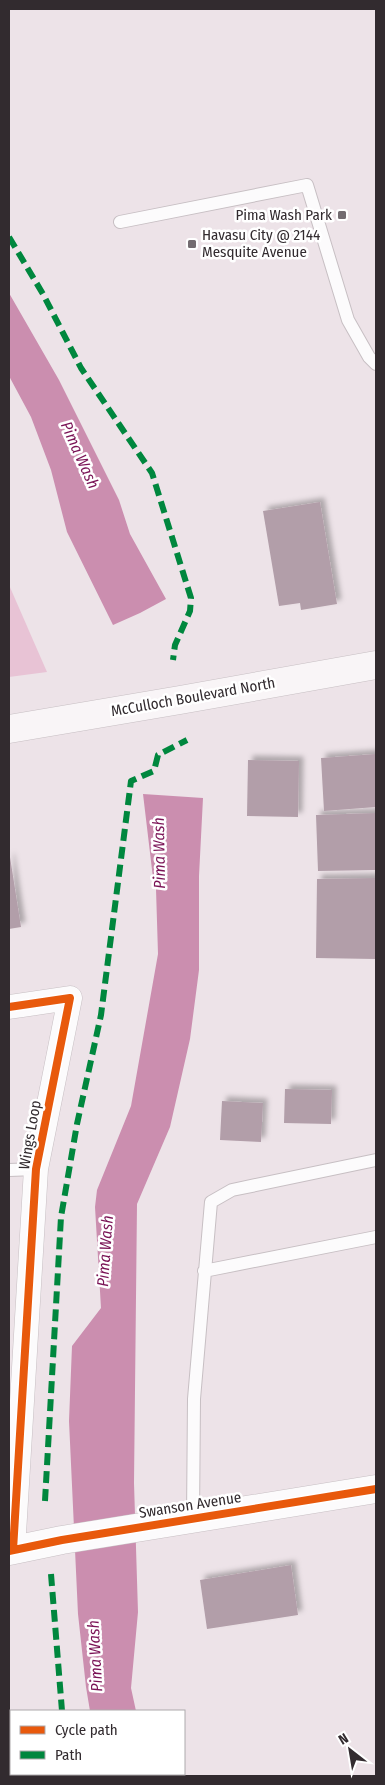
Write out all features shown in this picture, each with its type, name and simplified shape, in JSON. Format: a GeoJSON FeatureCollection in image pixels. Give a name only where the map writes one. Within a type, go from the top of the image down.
{"type":"FeatureCollection","features":[{"type":"Feature","properties":{"kind":"main road","name":"McCulloch Boulevard North"},"geometry":{"type":"LineString","coordinates":[[9,729],[376,665]]}},
{"type":"Feature","properties":{"kind":"street","name":"Wings Loop"},"geometry":{"type":"LineString","coordinates":[[9,1007],[70,998],[36,1169],[11,1550]]}},
{"type":"Feature","properties":{"kind":"street","name":"Swanson Avenue"},"geometry":{"type":"LineString","coordinates":[[11,1550],[193,1518],[376,1489]]}},
{"type":"Feature","properties":{"kind":"lane"},"geometry":{"type":"LineString","coordinates":[[120,222],[307,184],[348,320],[369,357],[376,364]]}},
{"type":"Feature","properties":{"kind":"lane"},"geometry":{"type":"LineString","coordinates":[[193,1518],[194,1399],[211,1202],[232,1190],[376,1160]]}},
{"type":"Feature","properties":{"kind":"lane"},"geometry":{"type":"LineString","coordinates":[[9,1170],[36,1169]]}},
{"type":"Feature","properties":{"kind":"lane"},"geometry":{"type":"LineString","coordinates":[[204,1271],[376,1237]]}},
{"type":"Feature","properties":{"kind":"shaded area"},"geometry":{"type":"Polygon","coordinates":[[[9,585],[47,672],[9,677],[9,585]]]}},
{"type":"Feature","properties":{"kind":"water","name":"Pima Wash"},"geometry":{"type":"Polygon","coordinates":[[[9,293],[59,380],[119,500],[130,534],[166,599],[113,625],[67,532],[51,470],[31,417],[9,376],[9,293]]]}},
{"type":"Feature","properties":{"kind":"water","name":"Pima Wash"},"geometry":{"type":"Polygon","coordinates":[[[143,794],[203,798],[199,876],[199,970],[190,1039],[170,1127],[137,1204],[134,1483],[138,1612],[131,1688],[136,1710],[90,1710],[78,1614],[69,1421],[72,1346],[101,1308],[95,1207],[97,1190],[131,1106],[158,954],[156,889],[143,794]]]}},
{"type":"Feature","properties":{"kind":"building"},"geometry":{"type":"Polygon","coordinates":[[[320,502],[337,604],[301,610],[300,603],[279,606],[263,511],[320,502]]]}},
{"type":"Feature","properties":{"kind":"building"},"geometry":{"type":"Polygon","coordinates":[[[376,754],[376,807],[324,811],[321,758],[376,754]]]}},
{"type":"Feature","properties":{"kind":"building"},"geometry":{"type":"Polygon","coordinates":[[[248,760],[299,761],[298,817],[247,816],[248,760]]]}},
{"type":"Feature","properties":{"kind":"building"},"geometry":{"type":"Polygon","coordinates":[[[376,813],[376,870],[318,871],[316,815],[376,813]]]}},
{"type":"Feature","properties":{"kind":"building"},"geometry":{"type":"Polygon","coordinates":[[[9,858],[21,927],[9,929],[9,858]]]}},
{"type":"Feature","properties":{"kind":"building"},"geometry":{"type":"Polygon","coordinates":[[[376,878],[375,959],[316,958],[317,879],[376,878]]]}},
{"type":"Feature","properties":{"kind":"building"},"geometry":{"type":"Polygon","coordinates":[[[285,1089],[332,1090],[331,1124],[284,1123],[285,1089]]]}},
{"type":"Feature","properties":{"kind":"building"},"geometry":{"type":"Polygon","coordinates":[[[222,1101],[263,1103],[261,1142],[220,1140],[222,1101]]]}},
{"type":"Feature","properties":{"kind":"building"},"geometry":{"type":"Polygon","coordinates":[[[291,1565],[298,1615],[207,1629],[200,1580],[291,1565]]]}},
{"type":"Feature","properties":{"kind":"marked path"},"geometry":{"type":"LineString","coordinates":[[9,237],[43,294],[81,368],[152,473],[191,598],[190,611],[175,645],[173,660]]}},
{"type":"Feature","properties":{"kind":"marked path"},"geometry":{"type":"LineString","coordinates":[[45,1501],[61,1217],[77,1124],[101,1015],[131,781],[154,771],[158,755],[187,740]]}},
{"type":"Feature","properties":{"kind":"marked path"},"geometry":{"type":"LineString","coordinates":[[51,1574],[62,1710]]}},
{"type":"Feature","properties":{"kind":"cycle path"},"geometry":{"type":"LineString","coordinates":[[9,1007],[70,998],[36,1169],[13,1550]]}},
{"type":"Feature","properties":{"kind":"cycle path"},"geometry":{"type":"LineString","coordinates":[[9,1551],[62,1540],[376,1489]]}},
{"type":"Feature","properties":{"kind":"place","name":"Pima Wash Park"},"geometry":{"type":"Point","coordinates":[342,215]}},
{"type":"Feature","properties":{"kind":"place","name":"Havasu City @ 2144 Mesquite Avenue"},"geometry":{"type":"Point","coordinates":[192,244]}}]}
